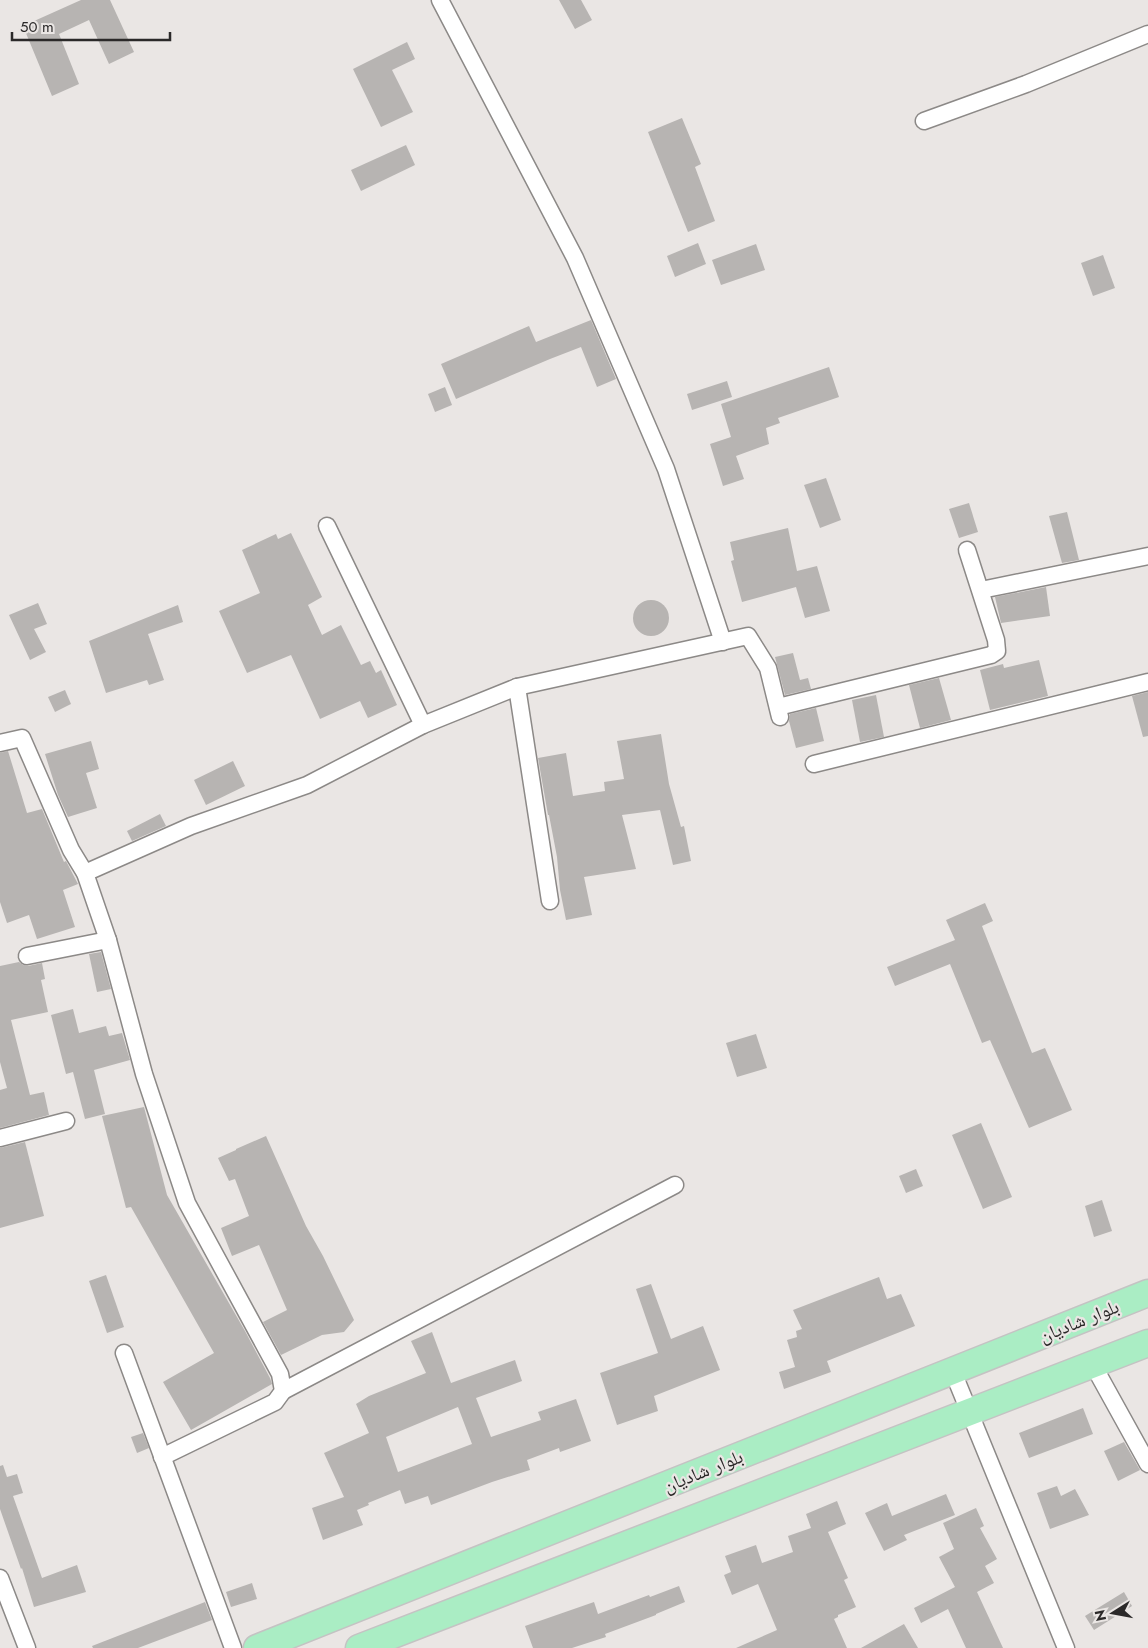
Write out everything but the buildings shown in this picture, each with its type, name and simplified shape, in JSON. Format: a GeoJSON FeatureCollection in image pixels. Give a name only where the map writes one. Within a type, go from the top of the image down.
{"type":"FeatureCollection","features":[{"type":"Feature","properties":{"kind":"main road","name":"بلوار شادیان"},"geometry":{"type":"LineString","coordinates":[[257,1648],[1148,1293]]}},
{"type":"Feature","properties":{"kind":"main road"},"geometry":{"type":"LineString","coordinates":[[359,1648],[1148,1343]]}},
{"type":"Feature","properties":{"kind":"street"},"geometry":{"type":"LineString","coordinates":[[440,0],[575,258],[666,469],[723,642]]}},
{"type":"Feature","properties":{"kind":"street"},"geometry":{"type":"LineString","coordinates":[[924,121],[1026,84],[1148,34]]}},
{"type":"Feature","properties":{"kind":"street"},"geometry":{"type":"LineString","coordinates":[[327,526],[423,725]]}},
{"type":"Feature","properties":{"kind":"street"},"geometry":{"type":"LineString","coordinates":[[85,873],[191,826],[307,785],[423,725],[517,688],[747,636],[768,668],[779,712],[991,655],[996,651],[996,640],[967,550]]}},
{"type":"Feature","properties":{"kind":"street"},"geometry":{"type":"LineString","coordinates":[[981,590],[1148,556]]}},
{"type":"Feature","properties":{"kind":"street"},"geometry":{"type":"LineString","coordinates":[[814,764],[1148,682]]}},
{"type":"Feature","properties":{"kind":"street"},"geometry":{"type":"LineString","coordinates":[[517,688],[550,900]]}},
{"type":"Feature","properties":{"kind":"street"},"geometry":{"type":"LineString","coordinates":[[0,743],[22,738],[71,850],[85,873],[108,940],[144,1074],[187,1203],[280,1374],[283,1391]]}},
{"type":"Feature","properties":{"kind":"street"},"geometry":{"type":"LineString","coordinates":[[27,956],[108,940]]}},
{"type":"Feature","properties":{"kind":"street"},"geometry":{"type":"LineString","coordinates":[[0,1138],[66,1121]]}},
{"type":"Feature","properties":{"kind":"street"},"geometry":{"type":"LineString","coordinates":[[162,1457],[275,1402],[283,1391],[675,1185]]}},
{"type":"Feature","properties":{"kind":"street"},"geometry":{"type":"LineString","coordinates":[[124,1353],[234,1648]]}},
{"type":"Feature","properties":{"kind":"street"},"geometry":{"type":"LineString","coordinates":[[1092,1364],[1148,1464]]}},
{"type":"Feature","properties":{"kind":"street"},"geometry":{"type":"LineString","coordinates":[[953,1372],[1066,1648]]}},
{"type":"Feature","properties":{"kind":"street"},"geometry":{"type":"LineString","coordinates":[[0,1578],[27,1648]]}}]}
